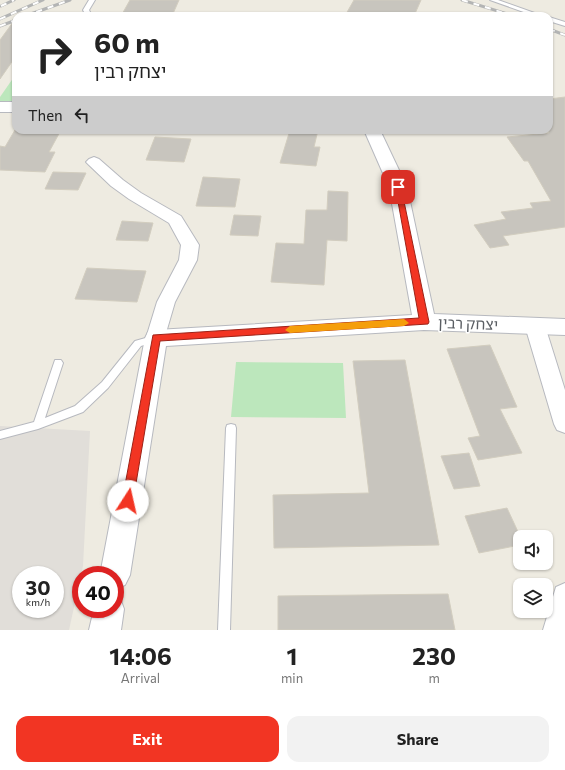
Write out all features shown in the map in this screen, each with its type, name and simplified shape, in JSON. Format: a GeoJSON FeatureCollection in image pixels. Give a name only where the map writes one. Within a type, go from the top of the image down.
{"type":"FeatureCollection","features":[{"type":"Feature","properties":{"kind":"street"},"geometry":{"type":"LineString","coordinates":[[0,107],[12,107]]}},
{"type":"Feature","properties":{"kind":"street"},"geometry":{"type":"LineString","coordinates":[[374,134],[398,187],[424,322]]}},
{"type":"Feature","properties":{"kind":"street"},"geometry":{"type":"LineString","coordinates":[[94,162],[129,192],[175,220],[190,245],[188,260],[166,302],[156,338],[116,566]]}},
{"type":"Feature","properties":{"kind":"street","name":"יצחק רבין"},"geometry":{"type":"LineString","coordinates":[[156,338],[424,322],[565,327]]}},
{"type":"Feature","properties":{"kind":"street"},"geometry":{"type":"LineString","coordinates":[[536,326],[565,424]]}},
{"type":"Feature","properties":{"kind":"street"},"geometry":{"type":"LineString","coordinates":[[556,630],[565,596]]}},
{"type":"Feature","properties":{"kind":"street"},"geometry":{"type":"LineString","coordinates":[[105,630],[107,618]]}},
{"type":"Feature","properties":{"kind":"lane"},"geometry":{"type":"LineString","coordinates":[[87,12],[86,10],[92,0]]}},
{"type":"Feature","properties":{"kind":"lane"},"geometry":{"type":"LineString","coordinates":[[493,0],[528,12]]}},
{"type":"Feature","properties":{"kind":"lane"},"geometry":{"type":"LineString","coordinates":[[553,20],[565,24]]}},
{"type":"Feature","properties":{"kind":"lane"},"geometry":{"type":"LineString","coordinates":[[0,435],[38,424],[79,409],[105,385],[138,343],[156,338]]}},
{"type":"Feature","properties":{"kind":"lane"},"geometry":{"type":"LineString","coordinates":[[38,424],[58,363]]}},
{"type":"Feature","properties":{"kind":"lane"},"geometry":{"type":"LineString","coordinates":[[224,630],[231,428]]}},
{"type":"Feature","properties":{"kind":"shaded area"},"geometry":{"type":"Polygon","coordinates":[[[0,426],[90,431],[83,566],[72,566],[72,616],[69,630],[0,630],[0,426]]]}},
{"type":"Feature","properties":{"kind":"green space"},"geometry":{"type":"Polygon","coordinates":[[[12,80],[12,107],[0,107],[0,97],[12,80]]]}},
{"type":"Feature","properties":{"kind":"green space"},"geometry":{"type":"Polygon","coordinates":[[[236,362],[343,363],[346,418],[231,417],[236,362]]]}},
{"type":"Feature","properties":{"kind":"building"},"geometry":{"type":"Polygon","coordinates":[[[130,0],[179,0],[174,12],[123,12],[130,0]]]}},
{"type":"Feature","properties":{"kind":"building"},"geometry":{"type":"Polygon","coordinates":[[[354,0],[421,0],[416,12],[347,12],[354,0]]]}},
{"type":"Feature","properties":{"kind":"building"},"geometry":{"type":"Polygon","coordinates":[[[12,24],[12,62],[0,79],[0,40],[12,24]]]}},
{"type":"Feature","properties":{"kind":"building"},"geometry":{"type":"Polygon","coordinates":[[[565,97],[565,227],[503,236],[509,245],[490,248],[474,225],[506,219],[501,212],[533,208],[530,203],[551,201],[528,161],[524,161],[507,137],[553,134],[553,98],[565,97]]]}},
{"type":"Feature","properties":{"kind":"building"},"geometry":{"type":"Polygon","coordinates":[[[13,134],[59,134],[49,152],[55,152],[45,172],[0,170],[0,146],[5,147],[13,134]]]}},
{"type":"Feature","properties":{"kind":"building"},"geometry":{"type":"Polygon","coordinates":[[[289,134],[317,134],[314,147],[320,147],[316,166],[280,163],[289,134]]]}},
{"type":"Feature","properties":{"kind":"building"},"geometry":{"type":"Polygon","coordinates":[[[155,137],[191,139],[184,162],[146,160],[155,137]]]}},
{"type":"Feature","properties":{"kind":"building"},"geometry":{"type":"Polygon","coordinates":[[[53,172],[86,173],[78,190],[45,189],[53,172]]]}},
{"type":"Feature","properties":{"kind":"building"},"geometry":{"type":"Polygon","coordinates":[[[203,177],[240,179],[235,207],[196,206],[203,177]]]}},
{"type":"Feature","properties":{"kind":"building"},"geometry":{"type":"Polygon","coordinates":[[[328,191],[348,192],[347,241],[327,240],[324,285],[271,282],[276,243],[304,244],[306,210],[327,210],[328,191]]]}},
{"type":"Feature","properties":{"kind":"building"},"geometry":{"type":"Polygon","coordinates":[[[234,215],[261,216],[258,236],[230,235],[234,215]]]}},
{"type":"Feature","properties":{"kind":"building"},"geometry":{"type":"Polygon","coordinates":[[[122,221],[153,223],[148,241],[116,240],[122,221]]]}},
{"type":"Feature","properties":{"kind":"building"},"geometry":{"type":"Polygon","coordinates":[[[87,268],[146,271],[137,302],[75,299],[87,268]]]}},
{"type":"Feature","properties":{"kind":"building"},"geometry":{"type":"Polygon","coordinates":[[[490,345],[517,407],[500,409],[522,453],[478,460],[468,438],[480,436],[447,349],[490,345]]]}},
{"type":"Feature","properties":{"kind":"building"},"geometry":{"type":"Polygon","coordinates":[[[405,360],[439,545],[274,548],[273,495],[369,493],[353,361],[405,360]]]}},
{"type":"Feature","properties":{"kind":"building"},"geometry":{"type":"Polygon","coordinates":[[[469,453],[480,486],[454,489],[441,456],[469,453]]]}},
{"type":"Feature","properties":{"kind":"building"},"geometry":{"type":"Polygon","coordinates":[[[507,508],[517,530],[513,530],[513,546],[479,553],[465,516],[507,508]]]}},
{"type":"Feature","properties":{"kind":"building"},"geometry":{"type":"Polygon","coordinates":[[[448,594],[455,630],[278,630],[278,596],[448,594]]]}},
{"type":"Feature","properties":{"kind":"railway"},"geometry":{"type":"LineString","coordinates":[[1,6],[14,0]]}},
{"type":"Feature","properties":{"kind":"railway"},"geometry":{"type":"LineString","coordinates":[[16,12],[43,0]]}},
{"type":"Feature","properties":{"kind":"railway"},"geometry":{"type":"LineString","coordinates":[[36,12],[70,0]]}},
{"type":"Feature","properties":{"kind":"railway"},"geometry":{"type":"LineString","coordinates":[[462,0],[501,12]]}},
{"type":"Feature","properties":{"kind":"railway"},"geometry":{"type":"LineString","coordinates":[[0,19],[12,14]]}},
{"type":"Feature","properties":{"kind":"railway"},"geometry":{"type":"LineString","coordinates":[[0,26],[12,22]]}},
{"type":"Feature","properties":{"kind":"railway"},"geometry":{"type":"LineString","coordinates":[[553,30],[565,35]]}},
{"type":"Feature","properties":{"kind":"slow traffic"},"geometry":{"type":"LineString","coordinates":[[290,330],[404,323]]}},
{"type":"Feature","properties":{"kind":"route"},"geometry":{"type":"LineString","coordinates":[[128,501],[156,338],[424,322],[398,187]]}}]}
